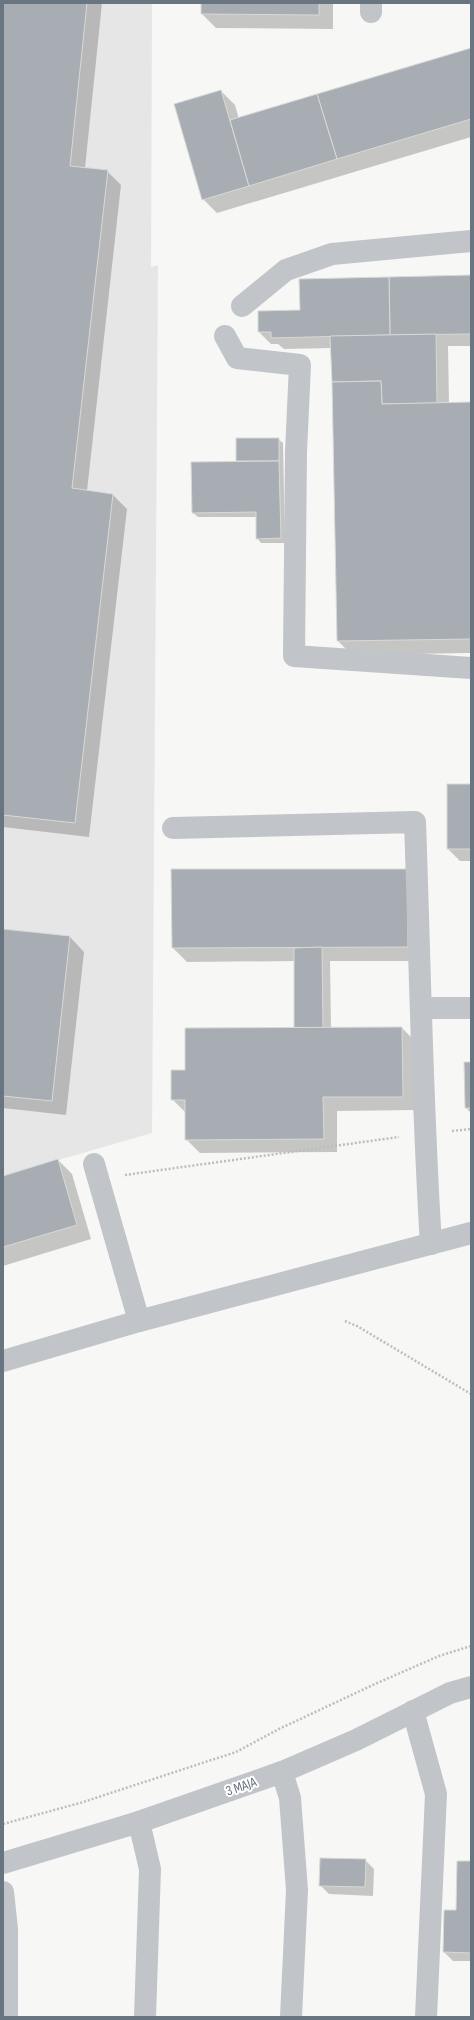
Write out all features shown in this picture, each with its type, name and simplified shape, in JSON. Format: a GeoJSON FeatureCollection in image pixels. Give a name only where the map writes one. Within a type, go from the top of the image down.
{"type":"FeatureCollection","features":[{"type":"Feature","properties":{"kind":"street"},"geometry":{"type":"LineString","coordinates":[[242,306],[286,270],[332,254],[471,241]]}},
{"type":"Feature","properties":{"kind":"street"},"geometry":{"type":"LineString","coordinates":[[226,336],[236,358],[300,365],[296,452],[294,656],[471,668]]}},
{"type":"Feature","properties":{"kind":"street"},"geometry":{"type":"LineString","coordinates":[[173,828],[416,822],[422,1008],[424,1133],[430,1244]]}},
{"type":"Feature","properties":{"kind":"street"},"geometry":{"type":"LineString","coordinates":[[422,1008],[471,1008]]}},
{"type":"Feature","properties":{"kind":"street"},"geometry":{"type":"LineString","coordinates":[[96,1171],[139,1321]]}},
{"type":"Feature","properties":{"kind":"street"},"geometry":{"type":"LineString","coordinates":[[3,1361],[139,1321],[471,1233]]}},
{"type":"Feature","properties":{"kind":"street","name":"3 MAJA"},"geometry":{"type":"LineString","coordinates":[[3,1863],[139,1822],[282,1772],[356,1740],[450,1693],[471,1687]]}},
{"type":"Feature","properties":{"kind":"street"},"geometry":{"type":"LineString","coordinates":[[413,1711],[436,1794],[426,2017]]}},
{"type":"Feature","properties":{"kind":"street"},"geometry":{"type":"LineString","coordinates":[[282,1772],[290,1798],[297,1890],[291,2017]]}},
{"type":"Feature","properties":{"kind":"street"},"geometry":{"type":"LineString","coordinates":[[139,1822],[150,1869],[146,2017]]}},
{"type":"Feature","properties":{"kind":"street"},"geometry":{"type":"LineString","coordinates":[[3,1892],[6,1929],[7,2017]]}},
{"type":"Feature","properties":{"kind":"path"},"geometry":{"type":"LineString","coordinates":[[96,1171],[193,1166],[424,1133],[471,1129]]}},
{"type":"Feature","properties":{"kind":"path"},"geometry":{"type":"LineString","coordinates":[[345,1321],[357,1326],[471,1394]]}},
{"type":"Feature","properties":{"kind":"path"},"geometry":{"type":"LineString","coordinates":[[3,1824],[80,1803],[236,1752],[279,1729],[375,1684],[439,1656],[471,1646]]}},
{"type":"Feature","properties":{"kind":"shaded area"},"geometry":{"type":"Polygon","coordinates":[[[3,3],[152,3],[151,267],[158,265],[152,1133],[3,1176],[3,3]]]}},
{"type":"Feature","properties":{"kind":"building"},"geometry":{"type":"Polygon","coordinates":[[[3,3],[87,3],[70,166],[108,170],[72,488],[113,494],[75,823],[3,815],[3,3]]]}},
{"type":"Feature","properties":{"kind":"building"},"geometry":{"type":"Polygon","coordinates":[[[201,3],[319,3],[319,15],[201,14],[201,3]]]}},
{"type":"Feature","properties":{"kind":"building"},"geometry":{"type":"Polygon","coordinates":[[[471,48],[471,119],[337,159],[317,94],[471,48]]]}},
{"type":"Feature","properties":{"kind":"building"},"geometry":{"type":"Polygon","coordinates":[[[221,90],[249,186],[202,200],[174,104],[221,90]]]}},
{"type":"Feature","properties":{"kind":"building"},"geometry":{"type":"Polygon","coordinates":[[[317,94],[337,159],[249,186],[230,120],[317,94]]]}},
{"type":"Feature","properties":{"kind":"building"},"geometry":{"type":"Polygon","coordinates":[[[471,275],[471,334],[390,335],[389,277],[471,275]]]}},
{"type":"Feature","properties":{"kind":"building"},"geometry":{"type":"Polygon","coordinates":[[[389,277],[390,335],[271,338],[271,332],[258,332],[258,311],[300,310],[299,279],[389,277]]]}},
{"type":"Feature","properties":{"kind":"building"},"geometry":{"type":"Polygon","coordinates":[[[436,334],[437,403],[382,404],[381,381],[332,382],[330,336],[436,334]]]}},
{"type":"Feature","properties":{"kind":"building"},"geometry":{"type":"Polygon","coordinates":[[[381,381],[382,404],[471,402],[471,639],[337,641],[332,382],[381,381]]]}},
{"type":"Feature","properties":{"kind":"building"},"geometry":{"type":"Polygon","coordinates":[[[236,438],[279,438],[279,461],[236,461],[236,438]]]}},
{"type":"Feature","properties":{"kind":"building"},"geometry":{"type":"Polygon","coordinates":[[[279,461],[281,538],[256,539],[256,512],[192,513],[191,462],[279,461]]]}},
{"type":"Feature","properties":{"kind":"building"},"geometry":{"type":"Polygon","coordinates":[[[447,784],[471,784],[471,849],[447,849],[447,784]]]}},
{"type":"Feature","properties":{"kind":"building"},"geometry":{"type":"Polygon","coordinates":[[[171,869],[407,869],[408,947],[172,948],[171,869]]]}},
{"type":"Feature","properties":{"kind":"building"},"geometry":{"type":"Polygon","coordinates":[[[3,929],[70,936],[52,1101],[3,1096],[3,929]]]}},
{"type":"Feature","properties":{"kind":"building"},"geometry":{"type":"Polygon","coordinates":[[[322,947],[323,1028],[294,1028],[294,948],[322,947]]]}},
{"type":"Feature","properties":{"kind":"building"},"geometry":{"type":"Polygon","coordinates":[[[402,1027],[403,1097],[323,1097],[324,1139],[185,1140],[185,1100],[171,1100],[171,1070],[185,1070],[185,1028],[402,1027]]]}},
{"type":"Feature","properties":{"kind":"building"},"geometry":{"type":"Polygon","coordinates":[[[464,1062],[471,1062],[471,1108],[465,1108],[464,1062]]]}},
{"type":"Feature","properties":{"kind":"building"},"geometry":{"type":"Polygon","coordinates":[[[58,1159],[77,1225],[3,1247],[3,1176],[58,1159]]]}},
{"type":"Feature","properties":{"kind":"building"},"geometry":{"type":"Polygon","coordinates":[[[320,1858],[366,1859],[365,1887],[319,1886],[320,1858]]]}},
{"type":"Feature","properties":{"kind":"building"},"geometry":{"type":"Polygon","coordinates":[[[457,1861],[471,1861],[471,1953],[443,1952],[444,1910],[456,1910],[457,1861]]]}}]}
